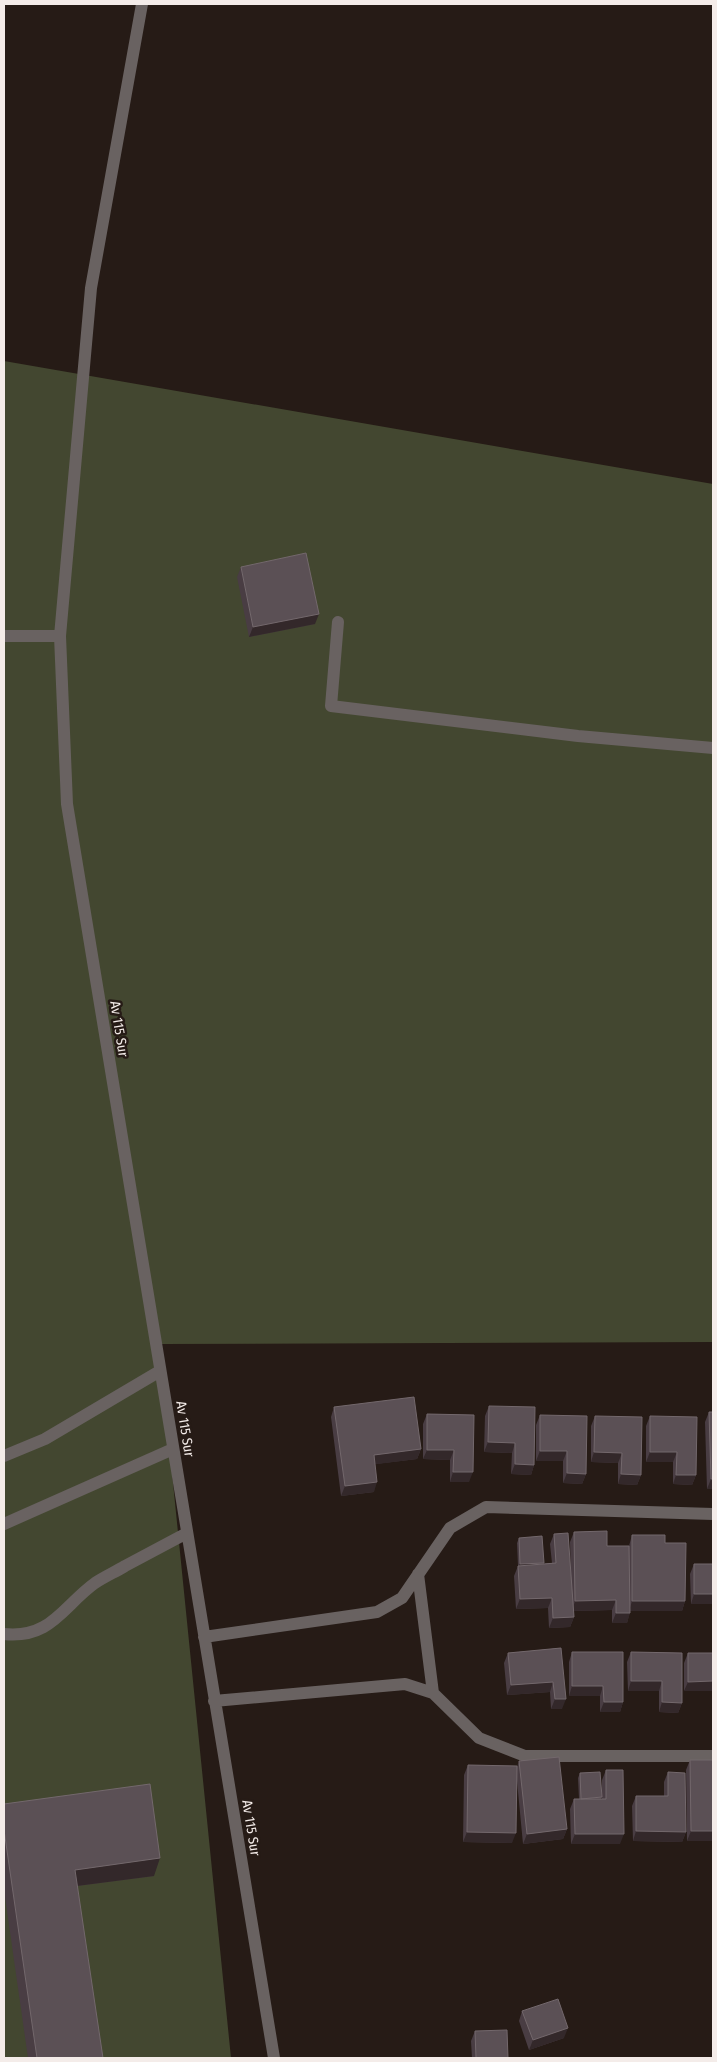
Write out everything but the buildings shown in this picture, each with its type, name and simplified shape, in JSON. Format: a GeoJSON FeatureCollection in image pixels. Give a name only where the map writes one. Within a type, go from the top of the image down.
{"type":"FeatureCollection","features":[{"type":"Feature","properties":{"kind":"street","name":"Av 115 Sur"},"geometry":{"type":"LineString","coordinates":[[142,4],[91,288],[60,636],[67,804],[274,2058]]}},
{"type":"Feature","properties":{"kind":"street"},"geometry":{"type":"LineString","coordinates":[[338,622],[331,706],[578,736],[713,748]]}},
{"type":"Feature","properties":{"kind":"street"},"geometry":{"type":"LineString","coordinates":[[4,636],[60,636]]}},
{"type":"Feature","properties":{"kind":"street"},"geometry":{"type":"LineString","coordinates":[[4,1456],[45,1439],[160,1371]]}},
{"type":"Feature","properties":{"kind":"street"},"geometry":{"type":"LineString","coordinates":[[4,1524],[173,1449]]}},
{"type":"Feature","properties":{"kind":"street"},"geometry":{"type":"LineString","coordinates":[[204,1637],[377,1612],[402,1598],[450,1528],[486,1506],[713,1514]]}},
{"type":"Feature","properties":{"kind":"street"},"geometry":{"type":"LineString","coordinates":[[4,1634],[18,1635],[45,1626],[65,1612],[82,1593],[96,1582],[187,1533]]}},
{"type":"Feature","properties":{"kind":"street"},"geometry":{"type":"LineString","coordinates":[[418,1574],[433,1693]]}},
{"type":"Feature","properties":{"kind":"street"},"geometry":{"type":"LineString","coordinates":[[214,1701],[404,1684],[433,1693],[479,1738],[525,1756],[713,1756]]}},
{"type":"Feature","properties":{"kind":"green space"},"geometry":{"type":"Polygon","coordinates":[[[4,361],[713,484],[713,1342],[159,1344],[231,2058],[4,2058],[4,361]]]}}]}
